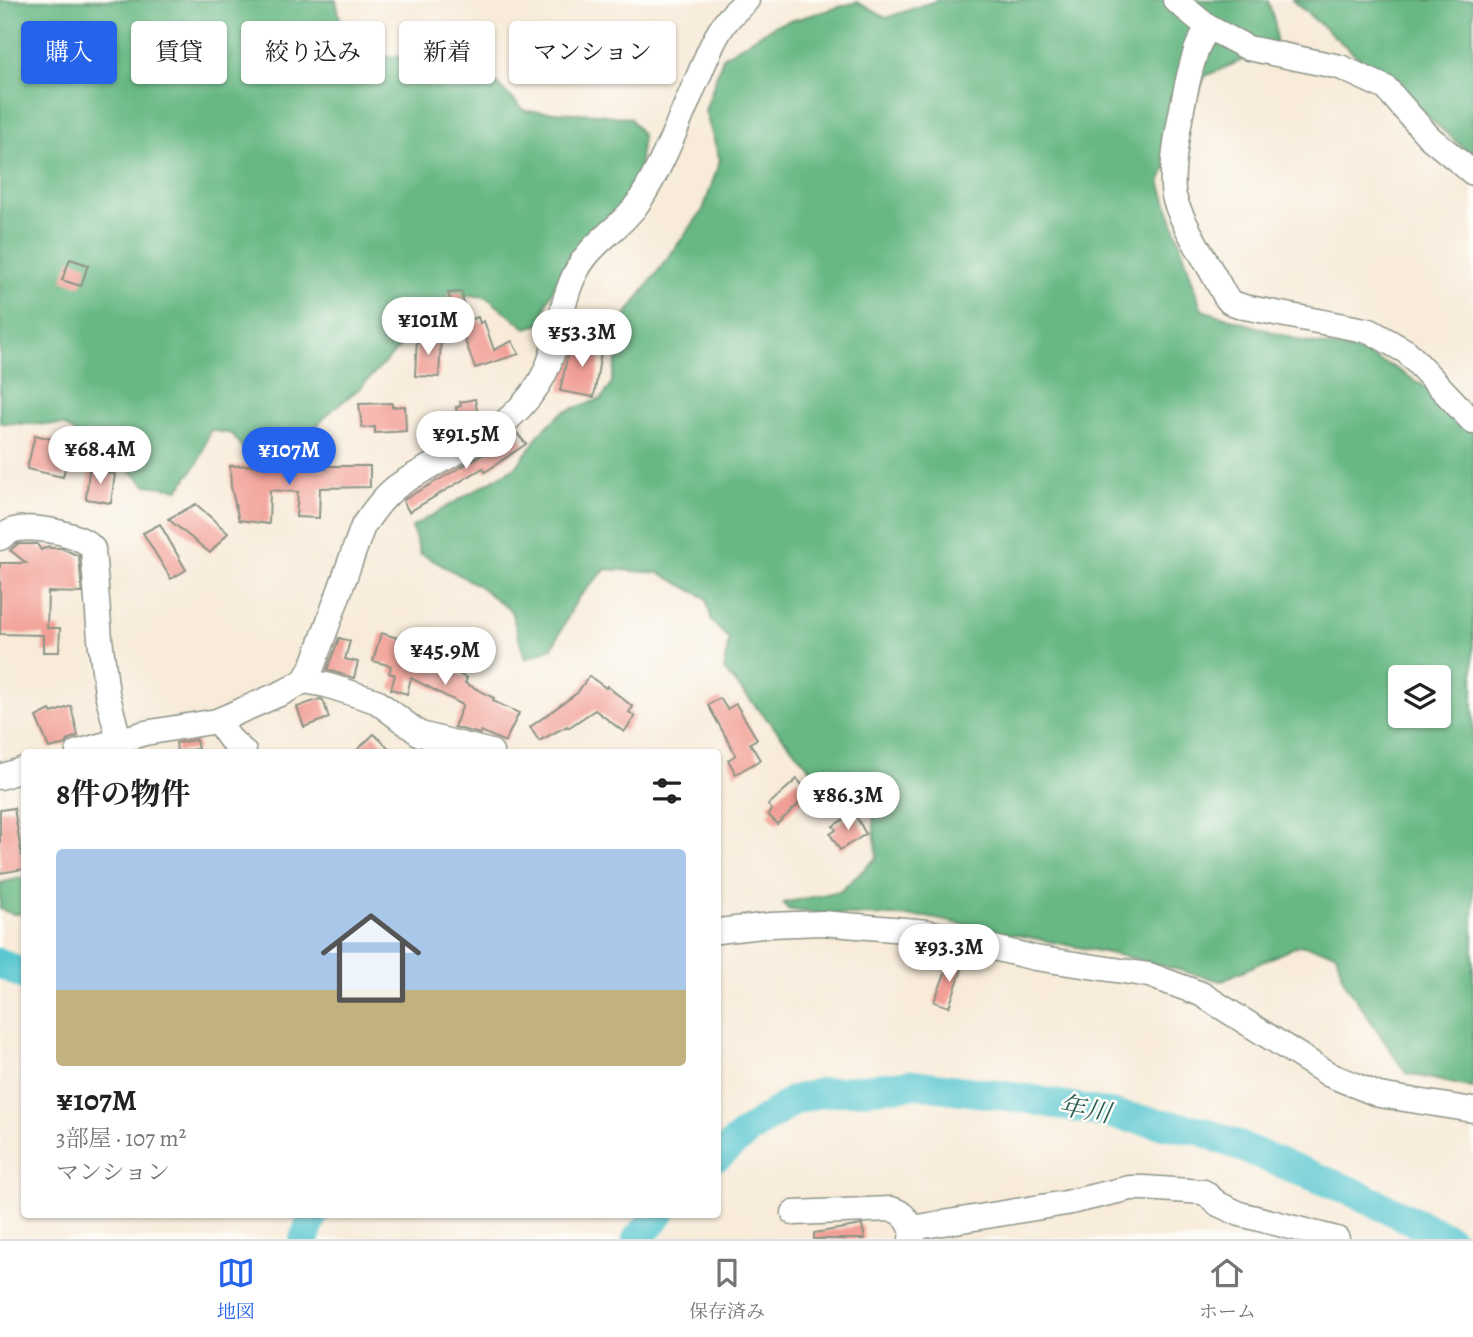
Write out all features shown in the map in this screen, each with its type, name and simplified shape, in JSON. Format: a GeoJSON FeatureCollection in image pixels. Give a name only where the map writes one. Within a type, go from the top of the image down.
{"type":"FeatureCollection","features":[{"type":"Feature","properties":{"kind":"street"},"geometry":{"type":"LineString","coordinates":[[88,749],[145,733],[217,721],[256,706],[304,681],[313,665],[359,536],[377,506],[401,483],[497,430],[538,385],[551,362],[568,289],[576,271],[586,255],[625,219],[638,203],[655,175],[713,42],[728,19],[747,0]]}},
{"type":"Feature","properties":{"kind":"street"},"geometry":{"type":"LineString","coordinates":[[1175,0],[1208,27],[1248,48],[1340,67],[1387,88],[1429,137],[1473,173]]}},
{"type":"Feature","properties":{"kind":"street"},"geometry":{"type":"LineString","coordinates":[[1208,27],[1197,47],[1191,67],[1175,154],[1172,187],[1175,202],[1225,296],[1230,302],[1244,307],[1370,331],[1407,352],[1473,422]]}},
{"type":"Feature","properties":{"kind":"street"},"geometry":{"type":"LineString","coordinates":[[0,538],[14,530],[27,528],[84,540],[93,549],[107,693],[119,740]]}},
{"type":"Feature","properties":{"kind":"street"},"geometry":{"type":"LineString","coordinates":[[304,681],[376,701],[420,734],[479,749]]}},
{"type":"Feature","properties":{"kind":"street"},"geometry":{"type":"LineString","coordinates":[[217,721],[241,749]]}},
{"type":"Feature","properties":{"kind":"street"},"geometry":{"type":"LineString","coordinates":[[721,931],[822,923],[928,932],[1035,958],[1149,975],[1200,994],[1330,1075],[1379,1095],[1473,1110]]}},
{"type":"Feature","properties":{"kind":"street"},"geometry":{"type":"LineString","coordinates":[[794,1213],[891,1209],[906,1217],[912,1234],[1130,1188],[1144,1188],[1204,1192],[1224,1208],[1337,1239]]}},
{"type":"Feature","properties":{"kind":"green space"},"geometry":{"type":"Polygon","coordinates":[[[0,0],[336,0],[340,21],[241,21],[241,84],[385,84],[385,57],[399,56],[399,84],[495,82],[525,111],[630,118],[642,135],[639,173],[617,210],[565,265],[547,302],[541,324],[526,328],[486,297],[469,295],[411,331],[400,347],[361,387],[331,411],[309,434],[249,457],[232,434],[210,430],[199,461],[179,489],[146,485],[124,465],[63,425],[0,423],[0,0]]]}},
{"type":"Feature","properties":{"kind":"green space"},"geometry":{"type":"Polygon","coordinates":[[[938,0],[1268,0],[1275,24],[1276,46],[1205,76],[1160,182],[1202,310],[1305,342],[1358,351],[1395,368],[1473,418],[1473,1088],[1406,1073],[1344,981],[1336,953],[1299,945],[1221,981],[1128,957],[926,917],[821,914],[787,909],[783,903],[841,891],[877,857],[873,819],[876,794],[821,781],[724,670],[729,639],[712,622],[706,598],[660,573],[606,569],[577,599],[552,648],[525,659],[511,611],[479,586],[420,553],[412,527],[517,466],[540,433],[563,412],[601,399],[611,385],[626,315],[703,210],[720,160],[705,111],[723,57],[776,25],[857,2],[886,18],[938,0]]]}},
{"type":"Feature","properties":{"kind":"green space"},"geometry":{"type":"Polygon","coordinates":[[[1292,0],[1473,0],[1473,156],[1292,0]]]}},
{"type":"Feature","properties":{"kind":"green space"},"geometry":{"type":"Polygon","coordinates":[[[21,878],[21,914],[0,909],[0,883],[21,878]]]}},
{"type":"Feature","properties":{"kind":"building"},"geometry":{"type":"Polygon","coordinates":[[[70,259],[88,265],[81,286],[62,280],[70,259]]]}},
{"type":"Feature","properties":{"kind":"building"},"geometry":{"type":"Polygon","coordinates":[[[462,292],[466,321],[478,317],[480,323],[484,321],[494,350],[512,341],[519,354],[475,368],[448,293],[462,292]]]}},
{"type":"Feature","properties":{"kind":"building"},"geometry":{"type":"Polygon","coordinates":[[[417,337],[441,338],[439,377],[415,376],[417,337]]]}},
{"type":"Feature","properties":{"kind":"building"},"geometry":{"type":"Polygon","coordinates":[[[571,340],[602,345],[594,397],[560,391],[571,340]]]}},
{"type":"Feature","properties":{"kind":"building"},"geometry":{"type":"Polygon","coordinates":[[[475,399],[479,422],[459,428],[456,407],[461,406],[460,402],[475,399]]]}},
{"type":"Feature","properties":{"kind":"building"},"geometry":{"type":"Polygon","coordinates":[[[392,403],[392,407],[405,406],[406,431],[375,433],[375,427],[362,428],[359,404],[392,403]]]}},
{"type":"Feature","properties":{"kind":"building"},"geometry":{"type":"Polygon","coordinates":[[[516,432],[526,444],[485,472],[483,468],[409,512],[403,501],[405,499],[484,454],[516,432]]]}},
{"type":"Feature","properties":{"kind":"building"},"geometry":{"type":"Polygon","coordinates":[[[35,435],[71,444],[63,477],[27,469],[35,435]]]}},
{"type":"Feature","properties":{"kind":"building"},"geometry":{"type":"Polygon","coordinates":[[[267,465],[326,469],[326,466],[370,466],[370,487],[320,488],[319,518],[296,517],[298,492],[270,490],[269,524],[239,520],[231,487],[230,466],[267,465]]]}},
{"type":"Feature","properties":{"kind":"building"},"geometry":{"type":"Polygon","coordinates":[[[89,470],[115,474],[111,503],[86,499],[89,470]]]}},
{"type":"Feature","properties":{"kind":"building"},"geometry":{"type":"Polygon","coordinates":[[[196,504],[228,533],[210,553],[168,519],[196,504]]]}},
{"type":"Feature","properties":{"kind":"building"},"geometry":{"type":"Polygon","coordinates":[[[160,524],[186,570],[171,579],[143,533],[160,524]]]}},
{"type":"Feature","properties":{"kind":"building"},"geometry":{"type":"Polygon","coordinates":[[[18,544],[37,544],[41,550],[49,546],[61,548],[79,556],[82,593],[48,592],[47,628],[60,628],[59,652],[43,652],[43,635],[0,634],[0,563],[26,563],[10,550],[18,544]]]}},
{"type":"Feature","properties":{"kind":"building"},"geometry":{"type":"Polygon","coordinates":[[[381,633],[421,645],[418,654],[467,678],[465,683],[494,698],[493,701],[519,713],[505,742],[481,731],[480,734],[454,727],[463,705],[411,678],[407,694],[391,689],[395,675],[389,673],[391,666],[373,661],[381,633]]]}},
{"type":"Feature","properties":{"kind":"building"},"geometry":{"type":"Polygon","coordinates":[[[339,638],[350,641],[345,659],[358,662],[354,678],[327,670],[339,638]]]}},
{"type":"Feature","properties":{"kind":"building"},"geometry":{"type":"Polygon","coordinates":[[[589,676],[606,688],[607,686],[633,707],[629,712],[635,717],[624,732],[595,710],[568,728],[567,726],[539,741],[530,727],[577,693],[589,676]]]}},
{"type":"Feature","properties":{"kind":"building"},"geometry":{"type":"Polygon","coordinates":[[[720,698],[727,709],[736,704],[757,739],[750,743],[760,760],[736,774],[728,760],[736,755],[708,705],[720,698]]]}},
{"type":"Feature","properties":{"kind":"building"},"geometry":{"type":"Polygon","coordinates":[[[323,700],[329,718],[304,727],[297,707],[323,700]]]}},
{"type":"Feature","properties":{"kind":"building"},"geometry":{"type":"Polygon","coordinates":[[[71,706],[78,736],[69,739],[66,744],[49,748],[36,717],[50,710],[52,713],[71,706]]]}},
{"type":"Feature","properties":{"kind":"building"},"geometry":{"type":"Polygon","coordinates":[[[374,734],[390,749],[358,749],[374,734]]]}},
{"type":"Feature","properties":{"kind":"building"},"geometry":{"type":"Polygon","coordinates":[[[196,740],[198,749],[177,749],[176,743],[196,740]]]}},
{"type":"Feature","properties":{"kind":"building"},"geometry":{"type":"Polygon","coordinates":[[[797,779],[810,794],[777,824],[768,814],[772,810],[768,805],[797,779]]]}},
{"type":"Feature","properties":{"kind":"building"},"geometry":{"type":"Polygon","coordinates":[[[14,808],[21,851],[21,870],[0,873],[0,810],[14,808]]]}},
{"type":"Feature","properties":{"kind":"building"},"geometry":{"type":"Polygon","coordinates":[[[854,813],[866,834],[840,850],[830,834],[836,830],[833,826],[854,813]]]}},
{"type":"Feature","properties":{"kind":"building"},"geometry":{"type":"Polygon","coordinates":[[[950,960],[963,966],[949,1007],[934,1002],[950,960]]]}},
{"type":"Feature","properties":{"kind":"building"},"geometry":{"type":"Polygon","coordinates":[[[862,1225],[865,1239],[814,1239],[814,1233],[862,1225]]]}},
{"type":"Feature","properties":{"kind":"waterway","name":"年川"},"geometry":{"type":"LineString","coordinates":[[0,963],[21,974]]}},
{"type":"Feature","properties":{"kind":"waterway","name":"年川"},"geometry":{"type":"LineString","coordinates":[[721,1154],[794,1100],[820,1093],[915,1084],[1028,1099],[1202,1131],[1355,1193],[1450,1239]]}},
{"type":"Feature","properties":{"kind":"waterway","name":"年川"},"geometry":{"type":"LineString","coordinates":[[304,1239],[312,1218]]}},
{"type":"Feature","properties":{"kind":"waterway","name":"年川"},"geometry":{"type":"LineString","coordinates":[[637,1239],[656,1218]]}}]}
